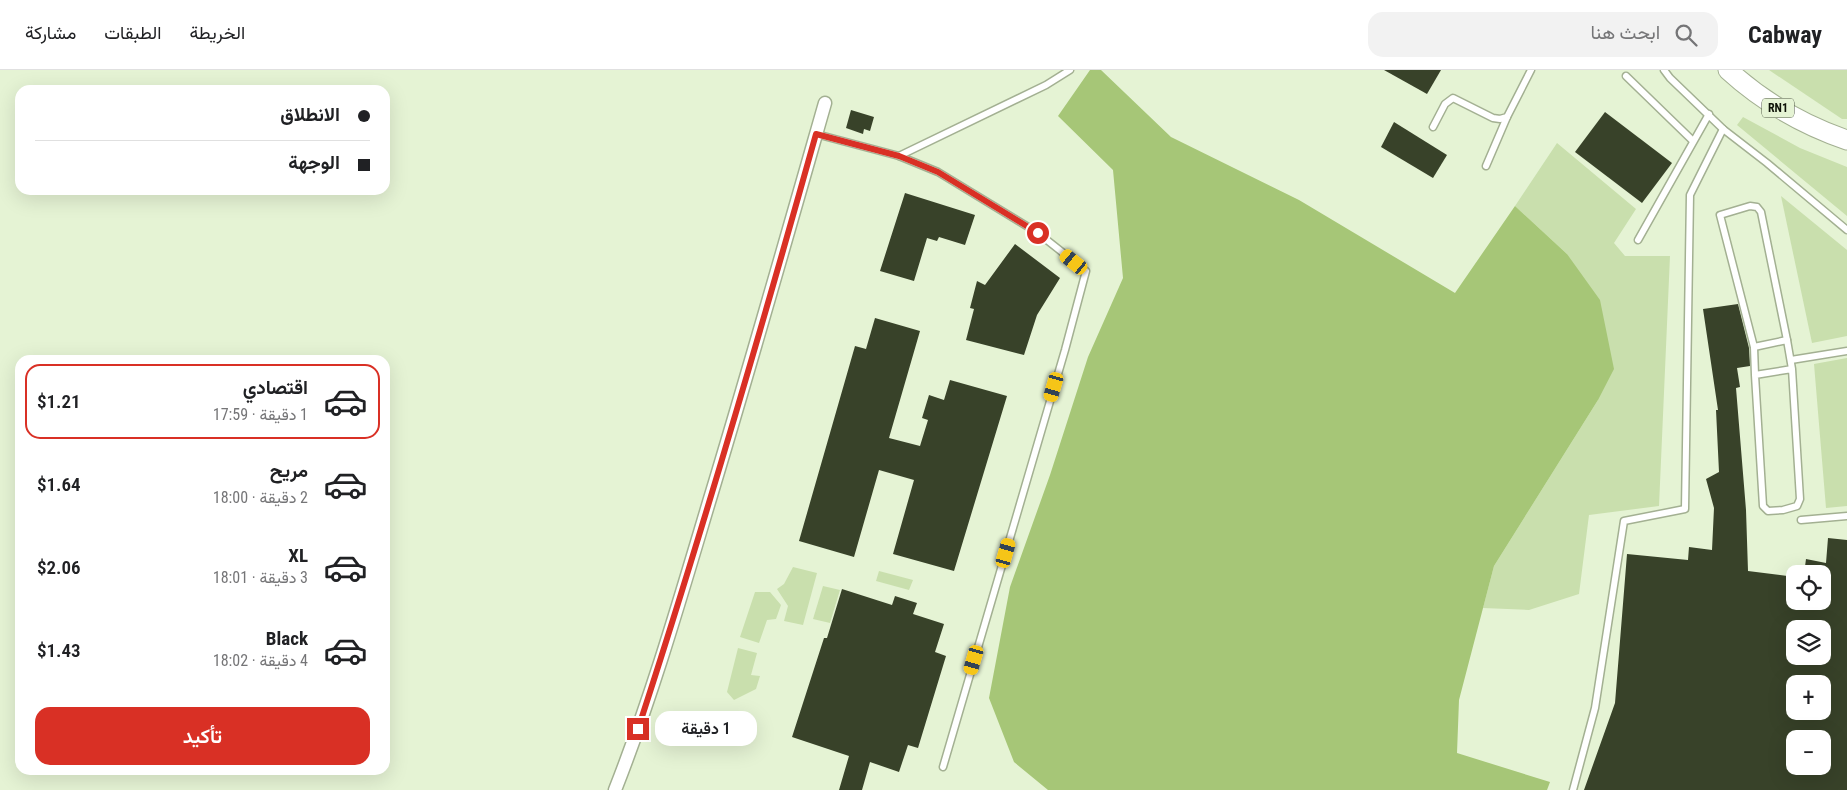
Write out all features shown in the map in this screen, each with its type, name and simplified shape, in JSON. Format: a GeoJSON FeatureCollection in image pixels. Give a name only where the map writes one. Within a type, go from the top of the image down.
{"type":"FeatureCollection","features":[{"type":"Feature","properties":{"kind":"main road","name":"RN1"},"geometry":{"type":"LineString","coordinates":[[1728,70],[1743,84],[1786,113],[1843,137]]}},
{"type":"Feature","properties":{"kind":"street"},"geometry":{"type":"LineString","coordinates":[[615,790],[632,747],[673,624],[776,277],[825,103]]}},
{"type":"Feature","properties":{"kind":"lane"},"geometry":{"type":"LineString","coordinates":[[899,156],[1046,85],[1070,70]]}},
{"type":"Feature","properties":{"kind":"lane"},"geometry":{"type":"LineString","coordinates":[[1486,166],[1507,117],[1519,97],[1531,70]]}},
{"type":"Feature","properties":{"kind":"lane"},"geometry":{"type":"LineString","coordinates":[[1664,70],[1723,129],[1847,230]]}},
{"type":"Feature","properties":{"kind":"lane"},"geometry":{"type":"LineString","coordinates":[[1626,76],[1693,140]]}},
{"type":"Feature","properties":{"kind":"lane"},"geometry":{"type":"LineString","coordinates":[[1433,127],[1445,104],[1453,98],[1493,118],[1507,117]]}},
{"type":"Feature","properties":{"kind":"lane"},"geometry":{"type":"LineString","coordinates":[[1638,240],[1709,114]]}},
{"type":"Feature","properties":{"kind":"lane"},"geometry":{"type":"LineString","coordinates":[[1573,790],[1595,708],[1624,521],[1685,510],[1690,195],[1723,129]]}},
{"type":"Feature","properties":{"kind":"lane"},"geometry":{"type":"LineString","coordinates":[[816,134],[899,156],[938,172],[1038,233],[1086,271],[1060,369],[943,767]]}},
{"type":"Feature","properties":{"kind":"lane"},"geometry":{"type":"LineString","coordinates":[[1750,206],[1757,207],[1761,212],[1787,340],[1792,369],[1800,500],[1797,506],[1783,510],[1768,511],[1763,506],[1754,347],[1720,215],[1750,206]]}},
{"type":"Feature","properties":{"kind":"lane"},"geometry":{"type":"LineString","coordinates":[[1754,347],[1787,340]]}},
{"type":"Feature","properties":{"kind":"lane"},"geometry":{"type":"LineString","coordinates":[[1791,360],[1847,351]]}},
{"type":"Feature","properties":{"kind":"lane"},"geometry":{"type":"LineString","coordinates":[[1755,375],[1792,369]]}},
{"type":"Feature","properties":{"kind":"lane"},"geometry":{"type":"LineString","coordinates":[[1801,520],[1847,516]]}},
{"type":"Feature","properties":{"kind":"green space"},"geometry":{"type":"Polygon","coordinates":[[[1090,70],[1101,70],[1171,137],[1299,200],[1455,293],[1515,206],[1567,254],[1600,300],[1614,369],[1598,400],[1494,566],[1459,700],[1457,753],[1550,782],[1547,790],[1048,790],[1014,762],[989,698],[1010,587],[1050,475],[1088,357],[1123,278],[1113,170],[1058,116],[1090,70]]]}},
{"type":"Feature","properties":{"kind":"green space"},"geometry":{"type":"Polygon","coordinates":[[[1769,70],[1847,70],[1847,119],[1842,119],[1769,70]]]}},
{"type":"Feature","properties":{"kind":"green space"},"geometry":{"type":"Polygon","coordinates":[[[1743,117],[1800,148],[1847,167],[1847,216],[1737,125],[1743,117]]]}},
{"type":"Feature","properties":{"kind":"green space"},"geometry":{"type":"Polygon","coordinates":[[[1557,143],[1636,209],[1614,243],[1625,256],[1670,256],[1659,506],[1589,515],[1579,594],[1529,610],[1483,608],[1494,566],[1598,400],[1567,254],[1515,206],[1557,143]]]}},
{"type":"Feature","properties":{"kind":"green space"},"geometry":{"type":"Polygon","coordinates":[[[1781,196],[1847,250],[1847,336],[1812,343],[1781,196]]]}},
{"type":"Feature","properties":{"kind":"green space"},"geometry":{"type":"Polygon","coordinates":[[[1847,358],[1847,506],[1826,508],[1814,364],[1847,358]]]}},
{"type":"Feature","properties":{"kind":"green space"},"geometry":{"type":"Polygon","coordinates":[[[793,567],[817,573],[803,625],[784,621],[788,606],[777,589],[784,584],[793,567]]]}},
{"type":"Feature","properties":{"kind":"green space"},"geometry":{"type":"Polygon","coordinates":[[[879,571],[913,580],[909,590],[876,581],[879,571]]]}},
{"type":"Feature","properties":{"kind":"green space"},"geometry":{"type":"Polygon","coordinates":[[[823,586],[840,590],[830,623],[813,619],[823,586]]]}},
{"type":"Feature","properties":{"kind":"green space"},"geometry":{"type":"Polygon","coordinates":[[[755,592],[770,592],[781,605],[776,619],[767,620],[759,643],[740,637],[755,592]]]}},
{"type":"Feature","properties":{"kind":"green space"},"geometry":{"type":"Polygon","coordinates":[[[738,648],[757,653],[751,675],[760,676],[756,689],[734,700],[727,692],[738,648]]]}},
{"type":"Feature","properties":{"kind":"building"},"geometry":{"type":"Polygon","coordinates":[[[1384,70],[1441,70],[1427,94],[1384,70]]]}},
{"type":"Feature","properties":{"kind":"building"},"geometry":{"type":"Polygon","coordinates":[[[851,110],[874,117],[870,131],[864,129],[863,134],[846,128],[851,110]]]}},
{"type":"Feature","properties":{"kind":"building"},"geometry":{"type":"Polygon","coordinates":[[[1605,112],[1672,163],[1642,203],[1575,152],[1605,112]]]}},
{"type":"Feature","properties":{"kind":"building"},"geometry":{"type":"Polygon","coordinates":[[[1394,122],[1447,155],[1433,178],[1381,147],[1394,122]]]}},
{"type":"Feature","properties":{"kind":"building"},"geometry":{"type":"Polygon","coordinates":[[[905,193],[975,215],[965,245],[939,237],[937,241],[927,238],[914,281],[880,271],[905,193]]]}},
{"type":"Feature","properties":{"kind":"building"},"geometry":{"type":"Polygon","coordinates":[[[1015,244],[1060,278],[1037,315],[1024,355],[966,340],[974,309],[970,308],[977,281],[985,285],[1015,244]]]}},
{"type":"Feature","properties":{"kind":"building"},"geometry":{"type":"Polygon","coordinates":[[[1738,304],[1749,348],[1750,366],[1737,368],[1740,387],[1736,388],[1746,510],[1748,571],[1786,576],[1786,610],[1831,610],[1831,565],[1805,565],[1806,559],[1826,563],[1828,538],[1847,540],[1847,790],[1584,790],[1615,703],[1627,554],[1688,560],[1689,547],[1712,550],[1714,508],[1706,479],[1719,472],[1716,410],[1718,410],[1703,309],[1738,304]]]}},
{"type":"Feature","properties":{"kind":"building"},"geometry":{"type":"Polygon","coordinates":[[[875,318],[920,331],[889,438],[920,446],[928,420],[922,418],[929,395],[944,400],[950,380],[1007,396],[954,571],[893,554],[914,480],[879,470],[854,557],[799,541],[855,346],[866,349],[875,318]]]}},
{"type":"Feature","properties":{"kind":"building"},"geometry":{"type":"Polygon","coordinates":[[[842,589],[892,605],[895,596],[917,603],[913,614],[944,624],[935,652],[946,656],[918,748],[908,745],[899,772],[870,762],[862,790],[839,790],[849,756],[792,737],[842,589]]]}},
{"type":"Feature","properties":{"kind":"route"},"geometry":{"type":"LineString","coordinates":[[638,729],[673,624],[776,277],[816,134],[899,156],[938,172],[1038,233]]}}]}
